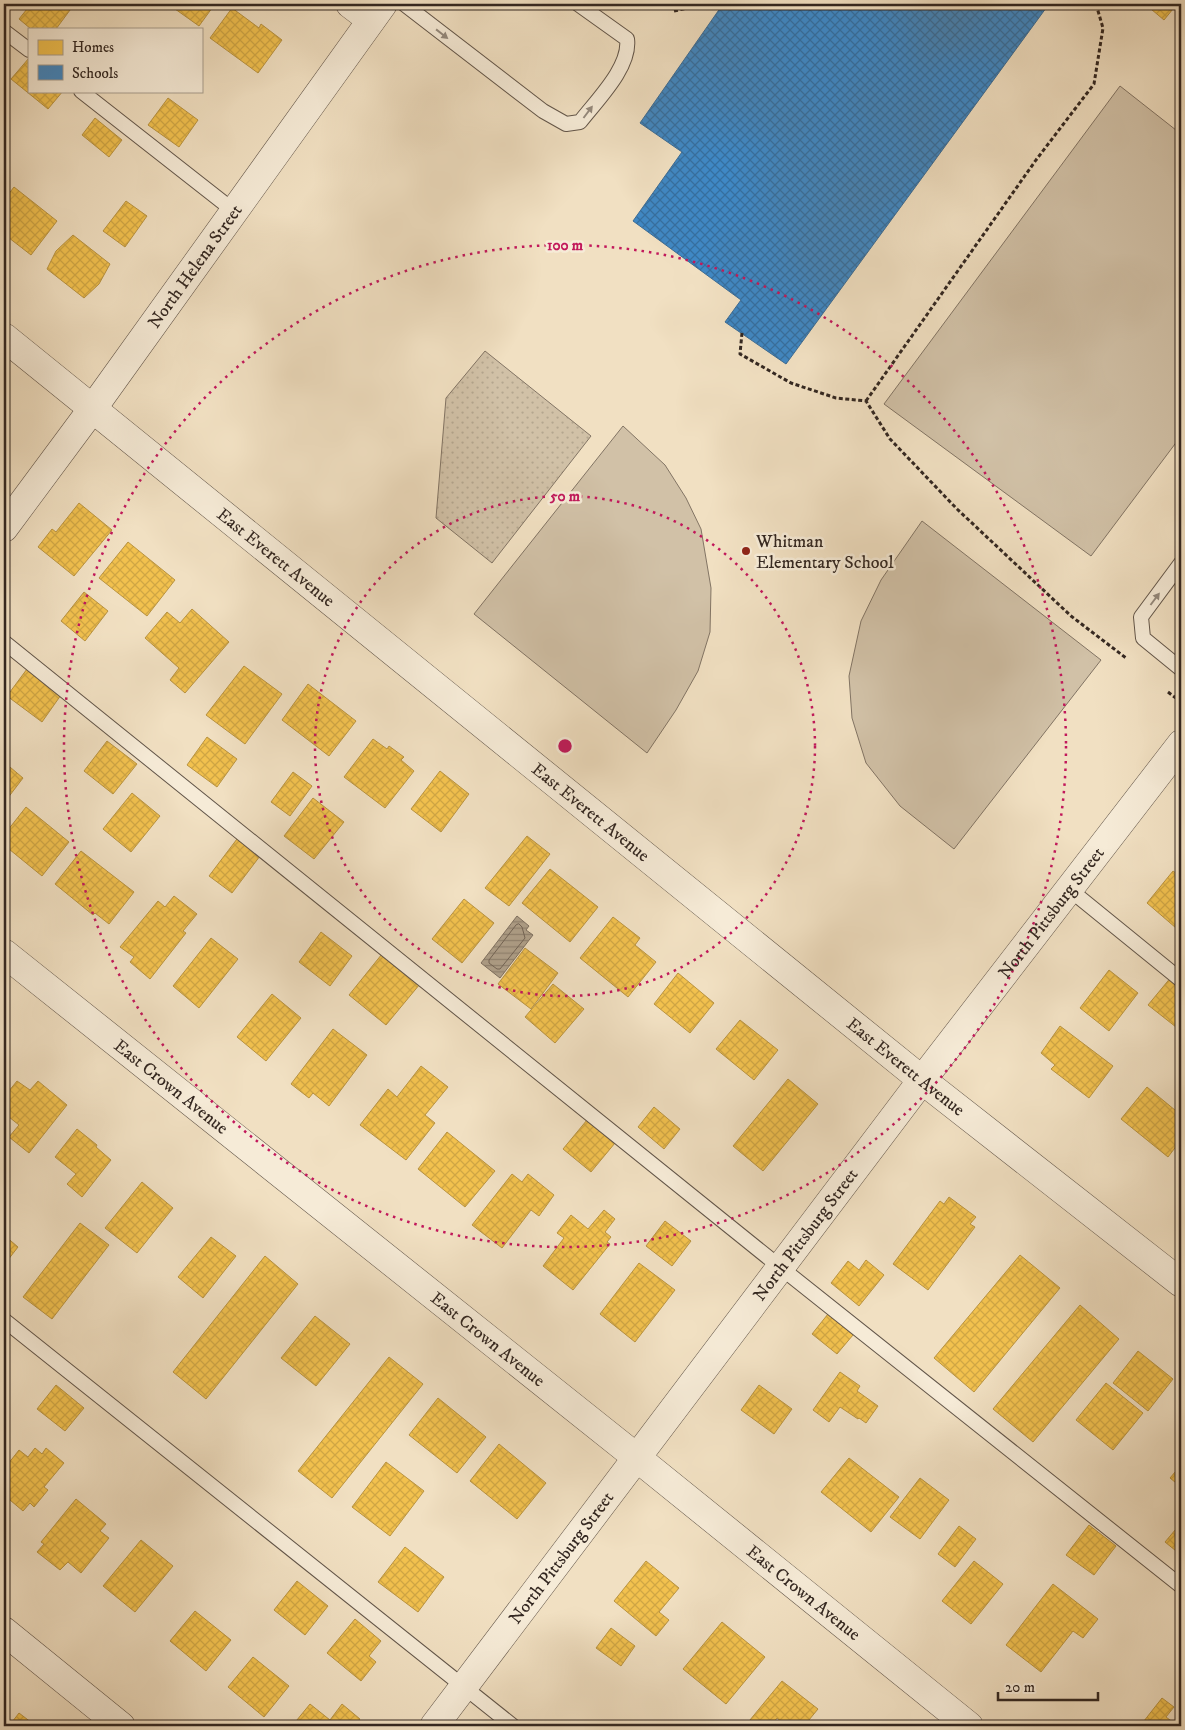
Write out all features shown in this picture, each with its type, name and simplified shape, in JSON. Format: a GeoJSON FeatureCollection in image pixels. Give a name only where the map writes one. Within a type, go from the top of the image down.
{"type":"FeatureCollection","features":[{"type":"Feature","properties":{"kind":"street"},"geometry":{"type":"LineString","coordinates":[[350,4],[377,12]]}},
{"type":"Feature","properties":{"kind":"street","name":"North Helena Street"},"geometry":{"type":"LineString","coordinates":[[4,528],[93,408],[377,12]]}},
{"type":"Feature","properties":{"kind":"street","name":"East Everett Avenue"},"geometry":{"type":"LineString","coordinates":[[4,337],[922,1080],[1181,1283]]}},
{"type":"Feature","properties":{"kind":"street","name":"North Pittsburg Street"},"geometry":{"type":"LineString","coordinates":[[434,1726],[922,1080],[1181,744]]}},
{"type":"Feature","properties":{"kind":"street","name":"East Crown Avenue"},"geometry":{"type":"LineString","coordinates":[[4,953],[636,1457],[969,1726]]}},
{"type":"Feature","properties":{"kind":"street"},"geometry":{"type":"LineString","coordinates":[[4,1631],[121,1726]]}},
{"type":"Feature","properties":{"kind":"lane"},"geometry":{"type":"LineString","coordinates":[[404,4],[543,111],[566,124],[580,122],[622,67],[628,49],[627,39],[578,4]]}},
{"type":"Feature","properties":{"kind":"lane"},"geometry":{"type":"LineString","coordinates":[[4,31],[28,49]]}},
{"type":"Feature","properties":{"kind":"lane"},"geometry":{"type":"LineString","coordinates":[[82,92],[234,211]]}},
{"type":"Feature","properties":{"kind":"lane"},"geometry":{"type":"LineString","coordinates":[[1181,563],[1141,617],[1143,638],[1181,669]]}},
{"type":"Feature","properties":{"kind":"lane"},"geometry":{"type":"LineString","coordinates":[[4,642],[780,1267],[1181,1586]]}},
{"type":"Feature","properties":{"kind":"lane"},"geometry":{"type":"LineString","coordinates":[[1069,889],[1181,980]]}},
{"type":"Feature","properties":{"kind":"lane"},"geometry":{"type":"LineString","coordinates":[[4,1320],[513,1726]]}},
{"type":"Feature","properties":{"kind":"path"},"geometry":{"type":"LineString","coordinates":[[674,11],[707,4]]}},
{"type":"Feature","properties":{"kind":"path"},"geometry":{"type":"LineString","coordinates":[[866,401],[1036,160],[1094,84],[1103,28],[1096,4]]}},
{"type":"Feature","properties":{"kind":"path"},"geometry":{"type":"LineString","coordinates":[[742,333],[740,354],[791,384],[836,398],[866,401]]}},
{"type":"Feature","properties":{"kind":"path"},"geometry":{"type":"LineString","coordinates":[[866,401],[890,439],[957,509],[1071,616],[1132,663]]}},
{"type":"Feature","properties":{"kind":"path"},"geometry":{"type":"LineString","coordinates":[[1167,691],[1181,702]]}},
{"type":"Feature","properties":{"kind":"shaded area"},"geometry":{"type":"Polygon","coordinates":[[[1120,86],[1181,134],[1181,436],[1091,556],[884,404],[1120,86]]]}},
{"type":"Feature","properties":{"kind":"shaded area"},"geometry":{"type":"Polygon","coordinates":[[[485,351],[591,436],[492,563],[436,518],[446,398],[485,351]]]}},
{"type":"Feature","properties":{"kind":"shaded area"},"geometry":{"type":"Polygon","coordinates":[[[623,426],[665,465],[686,498],[701,529],[711,588],[710,632],[698,671],[676,710],[647,753],[474,614],[623,426]]]}},
{"type":"Feature","properties":{"kind":"shaded area"},"geometry":{"type":"Polygon","coordinates":[[[922,521],[1101,660],[954,849],[900,806],[866,763],[852,718],[849,676],[861,621],[881,580],[922,521]]]}},
{"type":"Feature","properties":{"kind":"water"},"geometry":{"type":"Polygon","coordinates":[[[517,916],[529,926],[526,930],[533,935],[500,978],[481,963],[517,916]]]}},
{"type":"Feature","properties":{"kind":"building: Homes"},"geometry":{"type":"Polygon","coordinates":[[[31,4],[70,4],[73,6],[57,28],[30,28],[19,19],[31,4]]]}},
{"type":"Feature","properties":{"kind":"building: Homes"},"geometry":{"type":"Polygon","coordinates":[[[168,4],[215,4],[199,26],[168,4]]]}},
{"type":"Feature","properties":{"kind":"building: Homes"},"geometry":{"type":"Polygon","coordinates":[[[1145,4],[1177,4],[1164,20],[1145,4]]]}},
{"type":"Feature","properties":{"kind":"building: Homes"},"geometry":{"type":"Polygon","coordinates":[[[232,8],[259,28],[261,24],[282,40],[258,73],[210,38],[232,8]]]}},
{"type":"Feature","properties":{"kind":"building: Homes"},"geometry":{"type":"Polygon","coordinates":[[[28,59],[28,92],[62,92],[48,109],[11,79],[28,59]]]}},
{"type":"Feature","properties":{"kind":"building: Homes"},"geometry":{"type":"Polygon","coordinates":[[[168,98],[198,120],[179,147],[148,125],[168,98]]]}},
{"type":"Feature","properties":{"kind":"building: Homes"},"geometry":{"type":"Polygon","coordinates":[[[95,118],[122,140],[109,157],[82,135],[95,118]]]}},
{"type":"Feature","properties":{"kind":"building: Homes"},"geometry":{"type":"Polygon","coordinates":[[[14,187],[57,221],[31,255],[4,234],[4,200],[14,187]]]}},
{"type":"Feature","properties":{"kind":"building: Homes"},"geometry":{"type":"Polygon","coordinates":[[[126,201],[147,216],[125,247],[103,231],[126,201]]]}},
{"type":"Feature","properties":{"kind":"building: Homes"},"geometry":{"type":"Polygon","coordinates":[[[73,235],[110,264],[99,284],[84,298],[47,269],[56,251],[73,235]]]}},
{"type":"Feature","properties":{"kind":"building: Homes"},"geometry":{"type":"Polygon","coordinates":[[[79,503],[112,530],[74,576],[38,547],[52,529],[56,532],[79,503]]]}},
{"type":"Feature","properties":{"kind":"building: Homes"},"geometry":{"type":"Polygon","coordinates":[[[128,542],[175,580],[147,616],[99,578],[128,542]]]}},
{"type":"Feature","properties":{"kind":"building: Homes"},"geometry":{"type":"Polygon","coordinates":[[[84,592],[108,611],[85,641],[61,621],[84,592]]]}},
{"type":"Feature","properties":{"kind":"building: Homes"},"geometry":{"type":"Polygon","coordinates":[[[192,609],[229,642],[185,693],[170,680],[179,668],[145,638],[167,612],[180,623],[192,609]]]}},
{"type":"Feature","properties":{"kind":"building: Homes"},"geometry":{"type":"Polygon","coordinates":[[[244,666],[282,694],[245,744],[206,715],[244,666]]]}},
{"type":"Feature","properties":{"kind":"building: Homes"},"geometry":{"type":"Polygon","coordinates":[[[27,669],[61,695],[42,722],[7,696],[27,669]]]}},
{"type":"Feature","properties":{"kind":"building: Homes"},"geometry":{"type":"Polygon","coordinates":[[[308,684],[356,721],[329,756],[282,720],[308,684]]]}},
{"type":"Feature","properties":{"kind":"building: Homes"},"geometry":{"type":"Polygon","coordinates":[[[207,737],[237,759],[217,787],[187,765],[207,737]]]}},
{"type":"Feature","properties":{"kind":"building: Homes"},"geometry":{"type":"Polygon","coordinates":[[[373,739],[387,749],[389,746],[404,757],[401,760],[414,771],[385,808],[344,777],[373,739]]]}},
{"type":"Feature","properties":{"kind":"building: Homes"},"geometry":{"type":"Polygon","coordinates":[[[107,741],[137,764],[113,794],[84,771],[107,741]]]}},
{"type":"Feature","properties":{"kind":"building: Homes"},"geometry":{"type":"Polygon","coordinates":[[[4,762],[23,778],[4,803],[4,762]]]}},
{"type":"Feature","properties":{"kind":"building: Homes"},"geometry":{"type":"Polygon","coordinates":[[[440,771],[469,794],[441,832],[411,809],[440,771]]]}},
{"type":"Feature","properties":{"kind":"building: Homes"},"geometry":{"type":"Polygon","coordinates":[[[293,772],[312,786],[290,816],[271,802],[293,772]]]}},
{"type":"Feature","properties":{"kind":"building: Homes"},"geometry":{"type":"Polygon","coordinates":[[[132,793],[160,816],[131,852],[103,829],[132,793]]]}},
{"type":"Feature","properties":{"kind":"building: Homes"},"geometry":{"type":"Polygon","coordinates":[[[313,798],[344,822],[314,859],[284,836],[313,798]]]}},
{"type":"Feature","properties":{"kind":"building: Homes"},"geometry":{"type":"Polygon","coordinates":[[[26,807],[69,842],[42,876],[4,845],[4,835],[26,807]]]}},
{"type":"Feature","properties":{"kind":"building: Homes"},"geometry":{"type":"Polygon","coordinates":[[[527,836],[550,854],[509,906],[485,888],[527,836]]]}},
{"type":"Feature","properties":{"kind":"building: Homes"},"geometry":{"type":"Polygon","coordinates":[[[237,839],[260,856],[232,893],[209,876],[237,839]]]}},
{"type":"Feature","properties":{"kind":"building: Homes"},"geometry":{"type":"Polygon","coordinates":[[[81,851],[134,892],[109,924],[95,913],[93,915],[55,884],[81,851]]]}},
{"type":"Feature","properties":{"kind":"building: Homes"},"geometry":{"type":"Polygon","coordinates":[[[550,869],[598,907],[570,942],[522,903],[550,869]]]}},
{"type":"Feature","properties":{"kind":"building: Homes"},"geometry":{"type":"Polygon","coordinates":[[[1173,871],[1181,877],[1181,922],[1176,928],[1147,903],[1173,871]]]}},
{"type":"Feature","properties":{"kind":"building: Homes"},"geometry":{"type":"Polygon","coordinates":[[[174,896],[197,914],[183,931],[186,933],[150,979],[130,962],[134,957],[120,947],[158,901],[165,907],[174,896]]]}},
{"type":"Feature","properties":{"kind":"building: Homes"},"geometry":{"type":"Polygon","coordinates":[[[464,899],[494,923],[462,963],[432,939],[464,899]]]}},
{"type":"Feature","properties":{"kind":"building: Homes"},"geometry":{"type":"Polygon","coordinates":[[[613,917],[640,938],[635,945],[656,962],[628,997],[580,958],[613,917]]]}},
{"type":"Feature","properties":{"kind":"building: Homes"},"geometry":{"type":"Polygon","coordinates":[[[321,932],[352,956],[330,986],[299,962],[321,932]]]}},
{"type":"Feature","properties":{"kind":"building: Homes"},"geometry":{"type":"Polygon","coordinates":[[[211,938],[238,959],[199,1008],[173,986],[211,938]]]}},
{"type":"Feature","properties":{"kind":"building: Homes"},"geometry":{"type":"Polygon","coordinates":[[[525,948],[558,973],[531,1009],[498,984],[525,948]]]}},
{"type":"Feature","properties":{"kind":"building: Homes"},"geometry":{"type":"Polygon","coordinates":[[[382,954],[420,984],[386,1025],[349,995],[382,954]]]}},
{"type":"Feature","properties":{"kind":"building: Homes"},"geometry":{"type":"Polygon","coordinates":[[[1109,970],[1138,993],[1109,1031],[1080,1008],[1109,970]]]}},
{"type":"Feature","properties":{"kind":"building: Homes"},"geometry":{"type":"Polygon","coordinates":[[[678,973],[714,1003],[690,1033],[654,1004],[678,973]]]}},
{"type":"Feature","properties":{"kind":"building: Homes"},"geometry":{"type":"Polygon","coordinates":[[[1172,976],[1181,983],[1181,1031],[1148,1005],[1172,976]]]}},
{"type":"Feature","properties":{"kind":"building: Homes"},"geometry":{"type":"Polygon","coordinates":[[[553,984],[584,1009],[555,1043],[525,1017],[553,984]]]}},
{"type":"Feature","properties":{"kind":"building: Homes"},"geometry":{"type":"Polygon","coordinates":[[[272,994],[301,1018],[266,1061],[237,1037],[272,994]]]}},
{"type":"Feature","properties":{"kind":"building: Homes"},"geometry":{"type":"Polygon","coordinates":[[[740,1020],[778,1050],[754,1080],[716,1049],[740,1020]]]}},
{"type":"Feature","properties":{"kind":"building: Homes"},"geometry":{"type":"Polygon","coordinates":[[[1060,1026],[1113,1066],[1089,1098],[1051,1069],[1055,1065],[1041,1053],[1060,1026]]]}},
{"type":"Feature","properties":{"kind":"building: Homes"},"geometry":{"type":"Polygon","coordinates":[[[333,1029],[367,1055],[329,1106],[313,1093],[309,1098],[291,1084],[333,1029]]]}},
{"type":"Feature","properties":{"kind":"building: Homes"},"geometry":{"type":"Polygon","coordinates":[[[421,1066],[448,1087],[425,1115],[435,1123],[406,1160],[360,1125],[388,1089],[397,1097],[421,1066]]]}},
{"type":"Feature","properties":{"kind":"building: Homes"},"geometry":{"type":"Polygon","coordinates":[[[788,1079],[818,1104],[763,1171],[733,1146],[788,1079]]]}},
{"type":"Feature","properties":{"kind":"building: Homes"},"geometry":{"type":"Polygon","coordinates":[[[17,1081],[30,1090],[38,1081],[67,1105],[29,1153],[9,1137],[19,1125],[4,1113],[4,1097],[17,1081]]]}},
{"type":"Feature","properties":{"kind":"building: Homes"},"geometry":{"type":"Polygon","coordinates":[[[1147,1087],[1181,1115],[1181,1140],[1168,1157],[1121,1119],[1147,1087]]]}},
{"type":"Feature","properties":{"kind":"building: Homes"},"geometry":{"type":"Polygon","coordinates":[[[654,1107],[680,1129],[664,1149],[638,1127],[654,1107]]]}},
{"type":"Feature","properties":{"kind":"building: Homes"},"geometry":{"type":"Polygon","coordinates":[[[587,1120],[615,1143],[591,1172],[563,1149],[587,1120]]]}},
{"type":"Feature","properties":{"kind":"building: Homes"},"geometry":{"type":"Polygon","coordinates":[[[77,1129],[97,1145],[96,1147],[111,1160],[82,1197],[67,1184],[76,1174],[55,1157],[77,1129]]]}},
{"type":"Feature","properties":{"kind":"building: Homes"},"geometry":{"type":"Polygon","coordinates":[[[447,1132],[495,1171],[465,1207],[418,1169],[447,1132]]]}},
{"type":"Feature","properties":{"kind":"building: Homes"},"geometry":{"type":"Polygon","coordinates":[[[512,1174],[522,1182],[528,1174],[554,1195],[539,1216],[531,1210],[502,1248],[472,1225],[512,1174]]]}},
{"type":"Feature","properties":{"kind":"building: Homes"},"geometry":{"type":"Polygon","coordinates":[[[142,1182],[173,1208],[137,1253],[105,1228],[142,1182]]]}},
{"type":"Feature","properties":{"kind":"building: Homes"},"geometry":{"type":"Polygon","coordinates":[[[949,1197],[976,1217],[970,1224],[975,1227],[928,1290],[893,1264],[940,1201],[944,1204],[949,1197]]]}},
{"type":"Feature","properties":{"kind":"building: Homes"},"geometry":{"type":"Polygon","coordinates":[[[604,1210],[615,1219],[605,1232],[611,1237],[607,1242],[610,1244],[573,1290],[543,1266],[564,1238],[557,1233],[571,1215],[588,1229],[604,1210]]]}},
{"type":"Feature","properties":{"kind":"building: Homes"},"geometry":{"type":"Polygon","coordinates":[[[665,1221],[691,1241],[672,1266],[646,1246],[665,1221]]]}},
{"type":"Feature","properties":{"kind":"building: Homes"},"geometry":{"type":"Polygon","coordinates":[[[80,1223],[109,1245],[52,1319],[23,1297],[80,1223]]]}},
{"type":"Feature","properties":{"kind":"building: Homes"},"geometry":{"type":"Polygon","coordinates":[[[4,1235],[18,1247],[4,1265],[4,1235]]]}},
{"type":"Feature","properties":{"kind":"building: Homes"},"geometry":{"type":"Polygon","coordinates":[[[211,1237],[236,1256],[203,1298],[178,1277],[211,1237]]]}},
{"type":"Feature","properties":{"kind":"building: Homes"},"geometry":{"type":"Polygon","coordinates":[[[1020,1255],[1060,1288],[974,1392],[934,1358],[1020,1255]]]}},
{"type":"Feature","properties":{"kind":"building: Homes"},"geometry":{"type":"Polygon","coordinates":[[[265,1256],[298,1284],[206,1399],[173,1372],[265,1256]]]}},
{"type":"Feature","properties":{"kind":"building: Homes"},"geometry":{"type":"Polygon","coordinates":[[[866,1260],[884,1275],[859,1306],[831,1283],[848,1261],[859,1270],[866,1260]]]}},
{"type":"Feature","properties":{"kind":"building: Homes"},"geometry":{"type":"Polygon","coordinates":[[[639,1263],[675,1290],[635,1342],[600,1314],[639,1263]]]}},
{"type":"Feature","properties":{"kind":"building: Homes"},"geometry":{"type":"Polygon","coordinates":[[[1080,1305],[1119,1339],[1033,1442],[993,1409],[1080,1305]]]}},
{"type":"Feature","properties":{"kind":"building: Homes"},"geometry":{"type":"Polygon","coordinates":[[[828,1314],[853,1335],[837,1354],[812,1334],[828,1314]]]}},
{"type":"Feature","properties":{"kind":"building: Homes"},"geometry":{"type":"Polygon","coordinates":[[[315,1316],[350,1344],[316,1386],[281,1358],[315,1316]]]}},
{"type":"Feature","properties":{"kind":"building: Homes"},"geometry":{"type":"Polygon","coordinates":[[[1138,1351],[1173,1379],[1148,1411],[1113,1383],[1138,1351]]]}},
{"type":"Feature","properties":{"kind":"building: Homes"},"geometry":{"type":"Polygon","coordinates":[[[389,1357],[423,1384],[332,1498],[298,1471],[389,1357]]]}},
{"type":"Feature","properties":{"kind":"building: Homes"},"geometry":{"type":"Polygon","coordinates":[[[840,1372],[860,1386],[857,1391],[878,1406],[866,1423],[840,1407],[829,1422],[813,1410],[840,1372]]]}},
{"type":"Feature","properties":{"kind":"building: Homes"},"geometry":{"type":"Polygon","coordinates":[[[1106,1383],[1143,1413],[1113,1450],[1076,1420],[1106,1383]]]}},
{"type":"Feature","properties":{"kind":"building: Homes"},"geometry":{"type":"Polygon","coordinates":[[[56,1385],[84,1408],[65,1431],[37,1409],[56,1385]]]}},
{"type":"Feature","properties":{"kind":"building: Homes"},"geometry":{"type":"Polygon","coordinates":[[[759,1385],[792,1409],[774,1434],[741,1410],[759,1385]]]}},
{"type":"Feature","properties":{"kind":"building: Homes"},"geometry":{"type":"Polygon","coordinates":[[[438,1398],[486,1437],[457,1473],[409,1435],[438,1398]]]}},
{"type":"Feature","properties":{"kind":"building: Homes"},"geometry":{"type":"Polygon","coordinates":[[[499,1444],[546,1483],[517,1519],[470,1481],[499,1444]]]}},
{"type":"Feature","properties":{"kind":"building: Homes"},"geometry":{"type":"Polygon","coordinates":[[[35,1448],[42,1454],[46,1448],[64,1463],[44,1487],[48,1490],[34,1507],[30,1503],[23,1511],[4,1495],[8,1487],[4,1483],[4,1469],[19,1450],[28,1457],[35,1448]]]}},
{"type":"Feature","properties":{"kind":"building: Homes"},"geometry":{"type":"Polygon","coordinates":[[[849,1458],[899,1497],[871,1532],[821,1492],[849,1458]]]}},
{"type":"Feature","properties":{"kind":"building: Homes"},"geometry":{"type":"Polygon","coordinates":[[[386,1462],[424,1491],[390,1536],[352,1507],[386,1462]]]}},
{"type":"Feature","properties":{"kind":"building: Homes"},"geometry":{"type":"Polygon","coordinates":[[[1181,1465],[1181,1487],[1170,1478],[1181,1465]]]}},
{"type":"Feature","properties":{"kind":"building: Homes"},"geometry":{"type":"Polygon","coordinates":[[[920,1478],[949,1500],[920,1539],[890,1517],[920,1478]]]}},
{"type":"Feature","properties":{"kind":"building: Homes"},"geometry":{"type":"Polygon","coordinates":[[[76,1499],[106,1524],[100,1531],[109,1538],[81,1573],[68,1562],[60,1570],[37,1552],[44,1544],[41,1542],[76,1499]]]}},
{"type":"Feature","properties":{"kind":"building: Homes"},"geometry":{"type":"Polygon","coordinates":[[[1181,1523],[1181,1555],[1165,1542],[1181,1523]]]}},
{"type":"Feature","properties":{"kind":"building: Homes"},"geometry":{"type":"Polygon","coordinates":[[[1089,1525],[1116,1546],[1094,1575],[1066,1555],[1089,1525]]]}},
{"type":"Feature","properties":{"kind":"building: Homes"},"geometry":{"type":"Polygon","coordinates":[[[959,1526],[976,1539],[955,1567],[938,1554],[959,1526]]]}},
{"type":"Feature","properties":{"kind":"building: Homes"},"geometry":{"type":"Polygon","coordinates":[[[141,1540],[173,1566],[135,1612],[103,1586],[141,1540]]]}},
{"type":"Feature","properties":{"kind":"building: Homes"},"geometry":{"type":"Polygon","coordinates":[[[405,1547],[444,1577],[418,1612],[378,1582],[405,1547]]]}},
{"type":"Feature","properties":{"kind":"building: Homes"},"geometry":{"type":"Polygon","coordinates":[[[646,1561],[679,1588],[659,1612],[669,1620],[656,1636],[614,1601],[646,1561]]]}},
{"type":"Feature","properties":{"kind":"building: Homes"},"geometry":{"type":"Polygon","coordinates":[[[974,1561],[1003,1584],[971,1624],[942,1601],[974,1561]]]}},
{"type":"Feature","properties":{"kind":"building: Homes"},"geometry":{"type":"Polygon","coordinates":[[[297,1581],[328,1606],[305,1635],[274,1610],[297,1581]]]}},
{"type":"Feature","properties":{"kind":"building: Homes"},"geometry":{"type":"Polygon","coordinates":[[[1053,1584],[1098,1619],[1083,1638],[1073,1631],[1041,1672],[1006,1645],[1053,1584]]]}},
{"type":"Feature","properties":{"kind":"building: Homes"},"geometry":{"type":"Polygon","coordinates":[[[195,1611],[231,1640],[206,1671],[170,1641],[195,1611]]]}},
{"type":"Feature","properties":{"kind":"building: Homes"},"geometry":{"type":"Polygon","coordinates":[[[355,1619],[381,1641],[369,1656],[376,1662],[361,1681],[327,1653],[355,1619]]]}},
{"type":"Feature","properties":{"kind":"building: Homes"},"geometry":{"type":"Polygon","coordinates":[[[722,1622],[765,1657],[726,1704],[683,1669],[722,1622]]]}},
{"type":"Feature","properties":{"kind":"building: Homes"},"geometry":{"type":"Polygon","coordinates":[[[611,1628],[635,1646],[621,1666],[596,1648],[611,1628]]]}},
{"type":"Feature","properties":{"kind":"building: Homes"},"geometry":{"type":"Polygon","coordinates":[[[253,1657],[289,1686],[264,1717],[228,1687],[253,1657]]]}},
{"type":"Feature","properties":{"kind":"building: Homes"},"geometry":{"type":"Polygon","coordinates":[[[782,1681],[818,1709],[804,1726],[787,1726],[777,1718],[771,1726],[745,1726],[782,1681]]]}},
{"type":"Feature","properties":{"kind":"building: Homes"},"geometry":{"type":"Polygon","coordinates":[[[1162,1698],[1174,1707],[1166,1717],[1178,1726],[1140,1726],[1162,1698]]]}},
{"type":"Feature","properties":{"kind":"building: Homes"},"geometry":{"type":"Polygon","coordinates":[[[310,1704],[330,1720],[342,1704],[360,1719],[354,1726],[292,1726],[310,1704]]]}},
{"type":"Feature","properties":{"kind":"building: Homes"},"geometry":{"type":"Polygon","coordinates":[[[19,1713],[36,1726],[9,1726],[19,1713]]]}},
{"type":"Feature","properties":{"kind":"building: Schools"},"geometry":{"type":"Polygon","coordinates":[[[723,4],[1049,4],[786,364],[725,322],[741,300],[633,221],[682,152],[640,123],[723,4]]]}},
{"type":"Feature","properties":{"kind":"place","name":"Whitman Elementary School"},"geometry":{"type":"Point","coordinates":[746,551]}}]}
